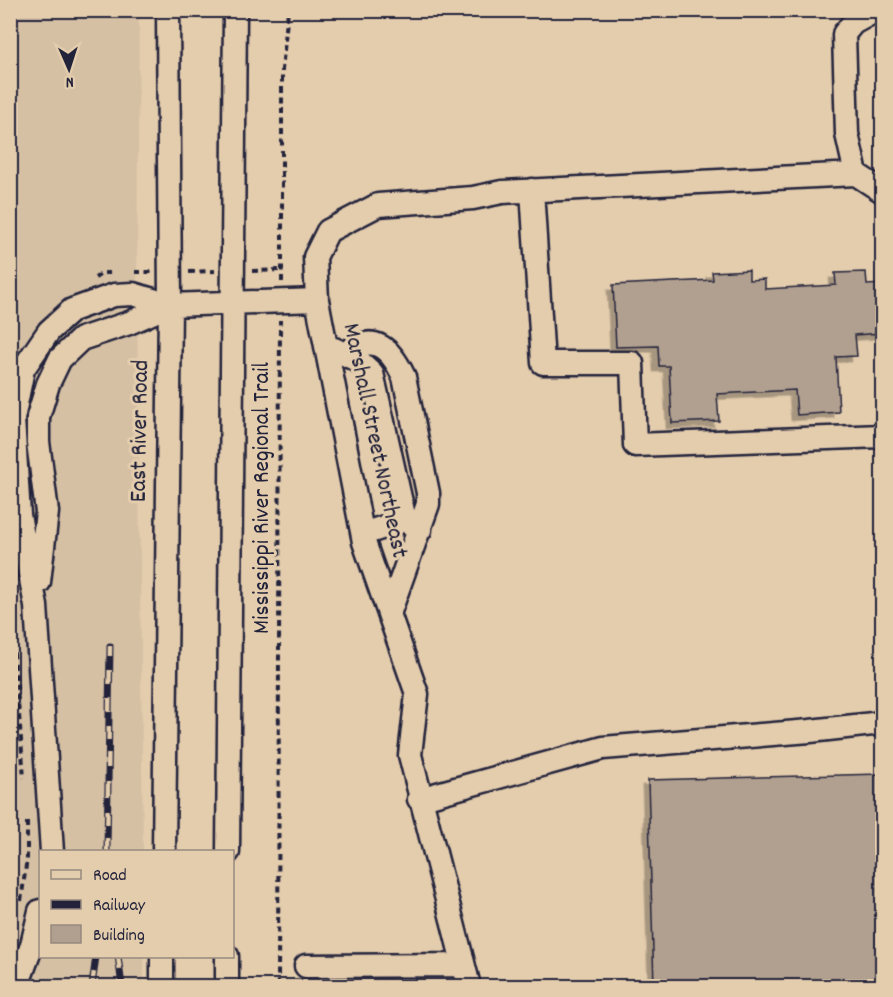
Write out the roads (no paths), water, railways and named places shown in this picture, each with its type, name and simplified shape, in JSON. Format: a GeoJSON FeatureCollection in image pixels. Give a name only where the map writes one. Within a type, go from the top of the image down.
{"type":"FeatureCollection","features":[{"type":"Feature","properties":{"kind":"street","name":"East River Road"},"geometry":{"type":"LineString","coordinates":[[164,850],[170,305],[168,10]]}},
{"type":"Feature","properties":{"kind":"street"},"geometry":{"type":"LineString","coordinates":[[228,850],[235,10]]}},
{"type":"Feature","properties":{"kind":"street"},"geometry":{"type":"LineString","coordinates":[[856,174],[847,134],[844,34],[853,23],[875,11]]}},
{"type":"Feature","properties":{"kind":"street"},"geometry":{"type":"LineString","coordinates":[[316,300],[315,257],[328,231],[378,205],[473,198],[502,192],[532,190],[856,174],[881,186]]}},
{"type":"Feature","properties":{"kind":"street"},"geometry":{"type":"LineString","coordinates":[[532,190],[543,363],[632,363],[635,445],[882,436]]}},
{"type":"Feature","properties":{"kind":"street"},"geometry":{"type":"LineString","coordinates":[[52,850],[36,606],[19,515],[13,419],[23,369],[49,331],[72,310],[114,295],[133,294],[170,305]]}},
{"type":"Feature","properties":{"kind":"street","name":"Marshall Street Northeast"},"geometry":{"type":"LineString","coordinates":[[170,305],[316,300],[336,350],[363,534],[417,694],[410,755],[419,799],[469,987]]}},
{"type":"Feature","properties":{"kind":"street"},"geometry":{"type":"LineString","coordinates":[[36,606],[47,512],[38,417],[48,384],[60,359],[81,339],[129,323],[170,305]]}},
{"type":"Feature","properties":{"kind":"street"},"geometry":{"type":"LineString","coordinates":[[336,350],[360,362],[372,373],[413,525],[389,614]]}},
{"type":"Feature","properties":{"kind":"street"},"geometry":{"type":"LineString","coordinates":[[363,534],[413,525]]}},
{"type":"Feature","properties":{"kind":"street"},"geometry":{"type":"LineString","coordinates":[[419,799],[603,748],[882,723]]}},
{"type":"Feature","properties":{"kind":"street"},"geometry":{"type":"LineString","coordinates":[[17,987],[32,945],[39,915]]}},
{"type":"Feature","properties":{"kind":"street"},"geometry":{"type":"LineString","coordinates":[[162,958],[162,987]]}},
{"type":"Feature","properties":{"kind":"street"},"geometry":{"type":"LineString","coordinates":[[227,958],[227,987]]}},
{"type":"Feature","properties":{"kind":"street"},"geometry":{"type":"LineString","coordinates":[[306,966],[463,965]]}},
{"type":"Feature","properties":{"kind":"railway"},"geometry":{"type":"LineString","coordinates":[[107,850],[110,646]]}},
{"type":"Feature","properties":{"kind":"railway"},"geometry":{"type":"LineString","coordinates":[[92,986],[96,958]]}},
{"type":"Feature","properties":{"kind":"railway"},"geometry":{"type":"LineString","coordinates":[[118,958],[122,986]]}}]}
